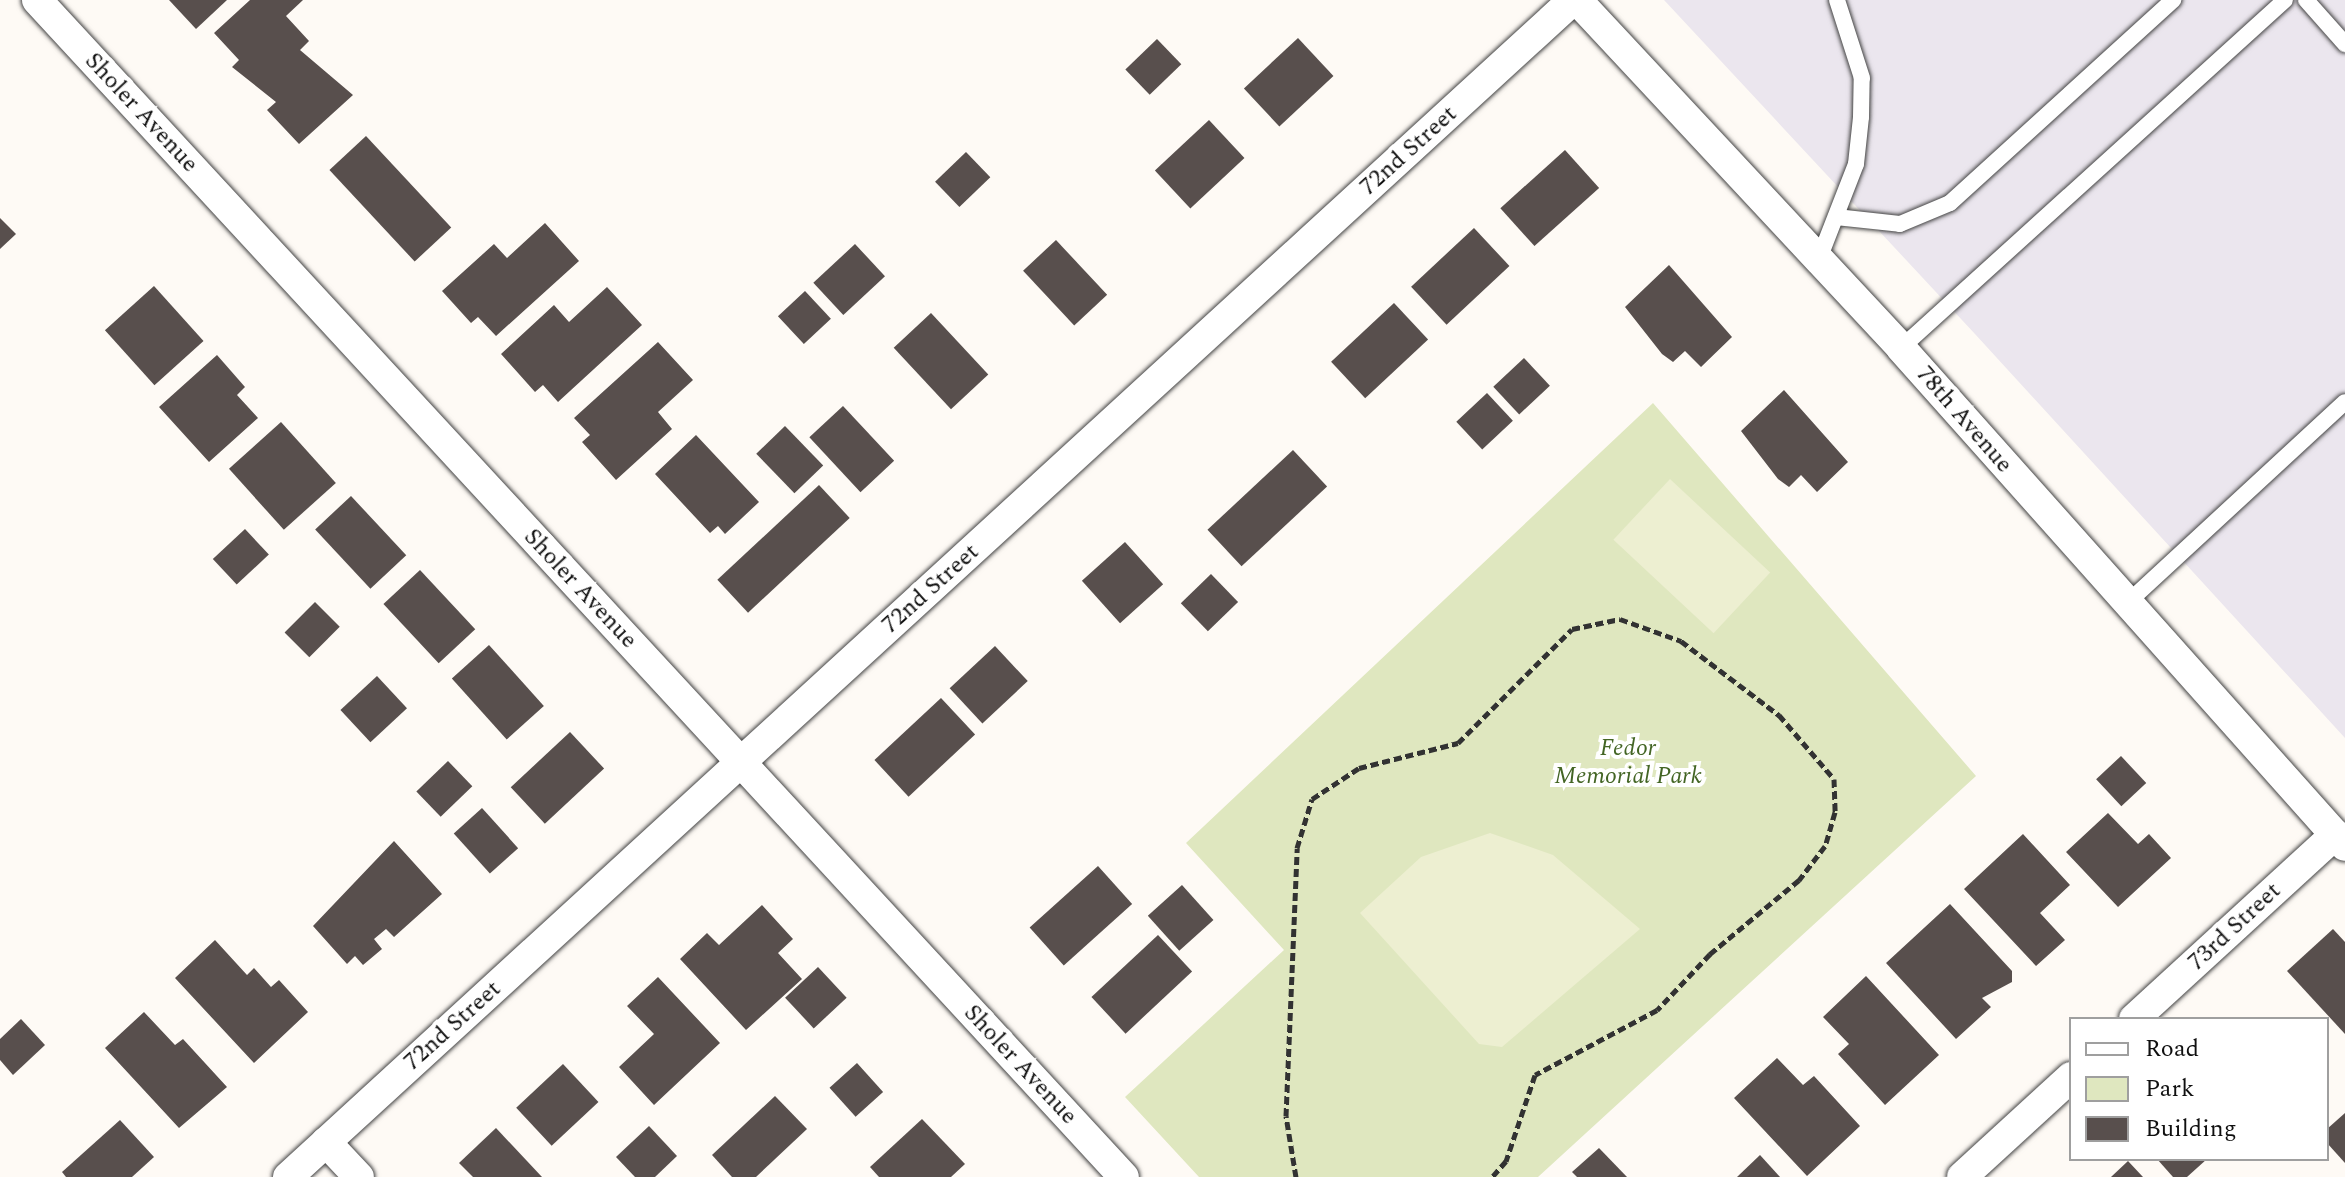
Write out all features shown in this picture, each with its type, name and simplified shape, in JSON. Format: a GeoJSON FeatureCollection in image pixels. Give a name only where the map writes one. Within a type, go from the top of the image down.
{"type":"FeatureCollection","features":[{"type":"Feature","properties":{"kind":"street","name":"Sholer Avenue"},"geometry":{"type":"LineString","coordinates":[[37,0],[1124,1177]]}},
{"type":"Feature","properties":{"kind":"street","name":"72nd Street"},"geometry":{"type":"LineString","coordinates":[[288,1177],[1575,0]]}},
{"type":"Feature","properties":{"kind":"street","name":"78th Avenue"},"geometry":{"type":"LineString","coordinates":[[1575,0],[1901,348],[2125,605],[2340,841]]}},
{"type":"Feature","properties":{"kind":"street","name":"73rd Street"},"geometry":{"type":"LineString","coordinates":[[2136,1017],[2340,841]]}},
{"type":"Feature","properties":{"kind":"street"},"geometry":{"type":"LineString","coordinates":[[1962,1177],[2069,1079]]}},
{"type":"Feature","properties":{"kind":"street"},"geometry":{"type":"LineString","coordinates":[[326,1142],[359,1177]]}},
{"type":"Feature","properties":{"kind":"lane"},"geometry":{"type":"LineString","coordinates":[[1819,259],[1856,164],[1862,78],[1837,0]]}},
{"type":"Feature","properties":{"kind":"lane"},"geometry":{"type":"LineString","coordinates":[[1836,217],[1900,224],[1950,203],[2173,0]]}},
{"type":"Feature","properties":{"kind":"lane"},"geometry":{"type":"LineString","coordinates":[[1901,348],[2285,0]]}},
{"type":"Feature","properties":{"kind":"lane"},"geometry":{"type":"LineString","coordinates":[[2306,0],[2345,44]]}},
{"type":"Feature","properties":{"kind":"lane"},"geometry":{"type":"LineString","coordinates":[[2125,605],[2345,402]]}},
{"type":"Feature","properties":{"kind":"path"},"geometry":{"type":"LineString","coordinates":[[1296,1177],[1286,1116],[1297,848],[1312,799],[1359,768],[1458,743],[1572,629],[1620,619],[1681,641],[1779,715],[1834,779],[1835,812],[1825,846],[1799,880],[1710,954],[1657,1010],[1535,1075],[1506,1161],[1492,1177]]}},
{"type":"Feature","properties":{"kind":"shaded area"},"geometry":{"type":"Polygon","coordinates":[[[1664,0],[2345,0],[2345,738],[1975,334],[1664,0]]]}},
{"type":"Feature","properties":{"kind":"green space","name":"Fedor Memorial Park"},"geometry":{"type":"Polygon","coordinates":[[[1653,403],[1976,776],[1538,1177],[1199,1177],[1125,1097],[1284,950],[1186,843],[1653,403]]]}},
{"type":"Feature","properties":{"kind":"green space"},"geometry":{"type":"Polygon","coordinates":[[[1670,479],[1770,572],[1714,633],[1613,540],[1670,479]]]}},
{"type":"Feature","properties":{"kind":"green space"},"geometry":{"type":"Polygon","coordinates":[[[1490,833],[1553,855],[1640,929],[1502,1047],[1479,1044],[1360,913],[1421,857],[1490,833]]]}},
{"type":"Feature","properties":{"kind":"building"},"geometry":{"type":"Polygon","coordinates":[[[169,0],[227,0],[196,29],[169,0]]]}},
{"type":"Feature","properties":{"kind":"building"},"geometry":{"type":"Polygon","coordinates":[[[250,0],[303,0],[286,16],[309,41],[300,50],[353,95],[299,144],[267,110],[276,102],[232,67],[239,60],[214,33],[250,0]]]}},
{"type":"Feature","properties":{"kind":"building"},"geometry":{"type":"Polygon","coordinates":[[[1298,38],[1333,76],[1279,126],[1244,88],[1298,38]]]}},
{"type":"Feature","properties":{"kind":"building"},"geometry":{"type":"Polygon","coordinates":[[[1157,39],[1181,64],[1150,95],[1125,70],[1157,39]]]}},
{"type":"Feature","properties":{"kind":"building"},"geometry":{"type":"Polygon","coordinates":[[[1209,120],[1244,158],[1190,208],[1155,170],[1209,120]]]}},
{"type":"Feature","properties":{"kind":"building"},"geometry":{"type":"Polygon","coordinates":[[[366,136],[451,227],[415,262],[329,170],[366,136]]]}},
{"type":"Feature","properties":{"kind":"building"},"geometry":{"type":"Polygon","coordinates":[[[1565,150],[1599,188],[1534,246],[1500,208],[1565,150]]]}},
{"type":"Feature","properties":{"kind":"building"},"geometry":{"type":"Polygon","coordinates":[[[966,152],[990,177],[959,207],[935,182],[966,152]]]}},
{"type":"Feature","properties":{"kind":"building"},"geometry":{"type":"Polygon","coordinates":[[[0,218],[16,234],[0,249],[0,218]]]}},
{"type":"Feature","properties":{"kind":"building"},"geometry":{"type":"Polygon","coordinates":[[[545,223],[579,261],[496,336],[478,317],[471,323],[442,291],[494,244],[507,258],[545,223]]]}},
{"type":"Feature","properties":{"kind":"building"},"geometry":{"type":"Polygon","coordinates":[[[1474,228],[1509,266],[1447,325],[1411,287],[1474,228]]]}},
{"type":"Feature","properties":{"kind":"building"},"geometry":{"type":"Polygon","coordinates":[[[1056,240],[1107,295],[1074,326],[1023,271],[1056,240]]]}},
{"type":"Feature","properties":{"kind":"building"},"geometry":{"type":"Polygon","coordinates":[[[855,244],[885,276],[843,315],[813,283],[855,244]]]}},
{"type":"Feature","properties":{"kind":"building"},"geometry":{"type":"Polygon","coordinates":[[[1669,265],[1732,337],[1701,367],[1685,351],[1673,362],[1662,354],[1625,307],[1669,265]]]}},
{"type":"Feature","properties":{"kind":"building"},"geometry":{"type":"Polygon","coordinates":[[[154,286],[204,341],[154,385],[105,330],[154,286]]]}},
{"type":"Feature","properties":{"kind":"building"},"geometry":{"type":"Polygon","coordinates":[[[607,287],[642,325],[558,402],[543,385],[535,392],[501,354],[554,305],[569,322],[607,287]]]}},
{"type":"Feature","properties":{"kind":"building"},"geometry":{"type":"Polygon","coordinates":[[[805,291],[831,319],[804,344],[778,316],[805,291]]]}},
{"type":"Feature","properties":{"kind":"building"},"geometry":{"type":"Polygon","coordinates":[[[1394,303],[1428,340],[1365,398],[1331,362],[1394,303]]]}},
{"type":"Feature","properties":{"kind":"building"},"geometry":{"type":"Polygon","coordinates":[[[931,313],[988,374],[951,409],[894,348],[931,313]]]}},
{"type":"Feature","properties":{"kind":"building"},"geometry":{"type":"Polygon","coordinates":[[[658,342],[693,380],[658,412],[672,429],[616,480],[582,442],[590,435],[574,418],[658,342]]]}},
{"type":"Feature","properties":{"kind":"building"},"geometry":{"type":"Polygon","coordinates":[[[217,355],[245,387],[237,395],[258,418],[209,462],[159,407],[217,355]]]}},
{"type":"Feature","properties":{"kind":"building"},"geometry":{"type":"Polygon","coordinates":[[[1524,358],[1550,386],[1519,414],[1493,387],[1524,358]]]}},
{"type":"Feature","properties":{"kind":"building"},"geometry":{"type":"Polygon","coordinates":[[[1784,390],[1848,462],[1817,492],[1801,475],[1789,487],[1778,479],[1741,431],[1784,390]]]}},
{"type":"Feature","properties":{"kind":"building"},"geometry":{"type":"Polygon","coordinates":[[[1487,393],[1513,421],[1482,449],[1456,422],[1487,393]]]}},
{"type":"Feature","properties":{"kind":"building"},"geometry":{"type":"Polygon","coordinates":[[[843,406],[894,461],[861,492],[809,437],[843,406]]]}},
{"type":"Feature","properties":{"kind":"building"},"geometry":{"type":"Polygon","coordinates":[[[281,422],[336,483],[284,530],[229,469],[281,422]]]}},
{"type":"Feature","properties":{"kind":"building"},"geometry":{"type":"Polygon","coordinates":[[[785,426],[823,466],[794,493],[756,454],[785,426]]]}},
{"type":"Feature","properties":{"kind":"building"},"geometry":{"type":"Polygon","coordinates":[[[696,435],[759,502],[725,534],[718,526],[710,533],[655,474],[696,435]]]}},
{"type":"Feature","properties":{"kind":"building"},"geometry":{"type":"Polygon","coordinates":[[[1293,450],[1327,487],[1242,566],[1207,530],[1293,450]]]}},
{"type":"Feature","properties":{"kind":"building"},"geometry":{"type":"Polygon","coordinates":[[[819,485],[850,518],[748,613],[717,580],[819,485]]]}},
{"type":"Feature","properties":{"kind":"building"},"geometry":{"type":"Polygon","coordinates":[[[351,496],[406,555],[370,589],[315,529],[351,496]]]}},
{"type":"Feature","properties":{"kind":"building"},"geometry":{"type":"Polygon","coordinates":[[[245,529],[269,555],[237,585],[213,559],[245,529]]]}},
{"type":"Feature","properties":{"kind":"building"},"geometry":{"type":"Polygon","coordinates":[[[1125,542],[1163,584],[1120,623],[1082,581],[1125,542]]]}},
{"type":"Feature","properties":{"kind":"building"},"geometry":{"type":"Polygon","coordinates":[[[420,570],[475,629],[439,663],[383,604],[420,570]]]}},
{"type":"Feature","properties":{"kind":"building"},"geometry":{"type":"Polygon","coordinates":[[[1211,574],[1238,602],[1208,631],[1181,603],[1211,574]]]}},
{"type":"Feature","properties":{"kind":"building"},"geometry":{"type":"Polygon","coordinates":[[[315,602],[340,627],[309,657],[285,632],[315,602]]]}},
{"type":"Feature","properties":{"kind":"building"},"geometry":{"type":"Polygon","coordinates":[[[489,645],[544,706],[507,739],[452,678],[489,645]]]}},
{"type":"Feature","properties":{"kind":"building"},"geometry":{"type":"Polygon","coordinates":[[[995,646],[1028,681],[982,723],[950,688],[995,646]]]}},
{"type":"Feature","properties":{"kind":"building"},"geometry":{"type":"Polygon","coordinates":[[[377,676],[407,708],[370,742],[340,710],[377,676]]]}},
{"type":"Feature","properties":{"kind":"building"},"geometry":{"type":"Polygon","coordinates":[[[941,698],[975,735],[909,797],[874,760],[941,698]]]}},
{"type":"Feature","properties":{"kind":"building"},"geometry":{"type":"Polygon","coordinates":[[[570,732],[604,769],[545,824],[511,787],[570,732]]]}},
{"type":"Feature","properties":{"kind":"building"},"geometry":{"type":"Polygon","coordinates":[[[2121,756],[2146,783],[2121,806],[2096,779],[2121,756]]]}},
{"type":"Feature","properties":{"kind":"building"},"geometry":{"type":"Polygon","coordinates":[[[448,761],[472,786],[441,817],[416,792],[448,761]]]}},
{"type":"Feature","properties":{"kind":"building"},"geometry":{"type":"Polygon","coordinates":[[[482,808],[518,848],[490,874],[454,833],[482,808]]]}},
{"type":"Feature","properties":{"kind":"building"},"geometry":{"type":"Polygon","coordinates":[[[2108,813],[2138,844],[2149,834],[2171,858],[2118,907],[2066,852],[2108,813]]]}},
{"type":"Feature","properties":{"kind":"building"},"geometry":{"type":"Polygon","coordinates":[[[2023,834],[2070,885],[2040,913],[2065,940],[2036,966],[1964,889],[2023,834]]]}},
{"type":"Feature","properties":{"kind":"building"},"geometry":{"type":"Polygon","coordinates":[[[394,841],[442,894],[394,937],[386,929],[374,939],[382,949],[363,965],[355,956],[347,964],[313,926],[394,841]]]}},
{"type":"Feature","properties":{"kind":"building"},"geometry":{"type":"Polygon","coordinates":[[[1098,866],[1132,904],[1064,965],[1030,928],[1098,866]]]}},
{"type":"Feature","properties":{"kind":"building"},"geometry":{"type":"Polygon","coordinates":[[[1182,885],[1213,920],[1179,951],[1148,916],[1182,885]]]}},
{"type":"Feature","properties":{"kind":"building"},"geometry":{"type":"Polygon","coordinates":[[[1950,904],[2012,971],[2012,982],[1982,998],[1991,1007],[1956,1039],[1886,963],[1950,904]]]}},
{"type":"Feature","properties":{"kind":"building"},"geometry":{"type":"Polygon","coordinates":[[[762,905],[793,939],[778,953],[802,979],[746,1030],[680,959],[707,933],[719,945],[762,905]]]}},
{"type":"Feature","properties":{"kind":"building"},"geometry":{"type":"Polygon","coordinates":[[[2333,929],[2345,942],[2345,1034],[2287,971],[2333,929]]]}},
{"type":"Feature","properties":{"kind":"building"},"geometry":{"type":"Polygon","coordinates":[[[1158,935],[1192,972],[1126,1034],[1091,997],[1158,935]]]}},
{"type":"Feature","properties":{"kind":"building"},"geometry":{"type":"Polygon","coordinates":[[[215,940],[247,975],[254,968],[271,987],[279,980],[308,1012],[254,1063],[175,978],[215,940]]]}},
{"type":"Feature","properties":{"kind":"building"},"geometry":{"type":"Polygon","coordinates":[[[818,967],[847,998],[814,1028],[785,998],[818,967]]]}},
{"type":"Feature","properties":{"kind":"building"},"geometry":{"type":"Polygon","coordinates":[[[1866,976],[1939,1055],[1885,1105],[1838,1054],[1849,1044],[1823,1017],[1866,976]]]}},
{"type":"Feature","properties":{"kind":"building"},"geometry":{"type":"Polygon","coordinates":[[[658,977],[720,1043],[654,1105],[619,1067],[654,1034],[627,1006],[658,977]]]}},
{"type":"Feature","properties":{"kind":"building"},"geometry":{"type":"Polygon","coordinates":[[[144,1012],[175,1045],[183,1039],[227,1087],[179,1128],[105,1048],[144,1012]]]}},
{"type":"Feature","properties":{"kind":"building"},"geometry":{"type":"Polygon","coordinates":[[[21,1019],[45,1045],[13,1075],[0,1060],[0,1039],[21,1019]]]}},
{"type":"Feature","properties":{"kind":"building"},"geometry":{"type":"Polygon","coordinates":[[[1777,1058],[1803,1085],[1814,1076],[1860,1126],[1807,1176],[1734,1098],[1777,1058]]]}},
{"type":"Feature","properties":{"kind":"building"},"geometry":{"type":"Polygon","coordinates":[[[857,1063],[883,1092],[856,1117],[830,1088],[857,1063]]]}},
{"type":"Feature","properties":{"kind":"building"},"geometry":{"type":"Polygon","coordinates":[[[563,1064],[598,1102],[552,1146],[516,1108],[563,1064]]]}},
{"type":"Feature","properties":{"kind":"building"},"geometry":{"type":"Polygon","coordinates":[[[775,1096],[807,1129],[756,1177],[732,1177],[712,1155],[775,1096]]]}},
{"type":"Feature","properties":{"kind":"building"},"geometry":{"type":"Polygon","coordinates":[[[2345,1113],[2345,1163],[2329,1145],[2329,1127],[2345,1113]]]}},
{"type":"Feature","properties":{"kind":"building"},"geometry":{"type":"Polygon","coordinates":[[[922,1119],[965,1164],[951,1177],[879,1177],[870,1167],[922,1119]]]}},
{"type":"Feature","properties":{"kind":"building"},"geometry":{"type":"Polygon","coordinates":[[[120,1120],[154,1157],[132,1177],[66,1177],[62,1172],[120,1120]]]}},
{"type":"Feature","properties":{"kind":"building"},"geometry":{"type":"Polygon","coordinates":[[[649,1126],[677,1156],[655,1177],[635,1177],[616,1157],[649,1126]]]}},
{"type":"Feature","properties":{"kind":"building"},"geometry":{"type":"Polygon","coordinates":[[[496,1128],[542,1177],[473,1177],[459,1163],[496,1128]]]}},
{"type":"Feature","properties":{"kind":"building"},"geometry":{"type":"Polygon","coordinates":[[[1599,1148],[1627,1177],[1577,1177],[1572,1172],[1599,1148]]]}},
{"type":"Feature","properties":{"kind":"building"},"geometry":{"type":"Polygon","coordinates":[[[1760,1155],[1780,1177],[1737,1177],[1760,1155]]]}},
{"type":"Feature","properties":{"kind":"building"},"geometry":{"type":"Polygon","coordinates":[[[2128,1161],[2143,1177],[2111,1177],[2128,1161]]]}},
{"type":"Feature","properties":{"kind":"building"},"geometry":{"type":"Polygon","coordinates":[[[2159,1161],[2205,1161],[2187,1177],[2173,1177],[2159,1161]]]}}]}
